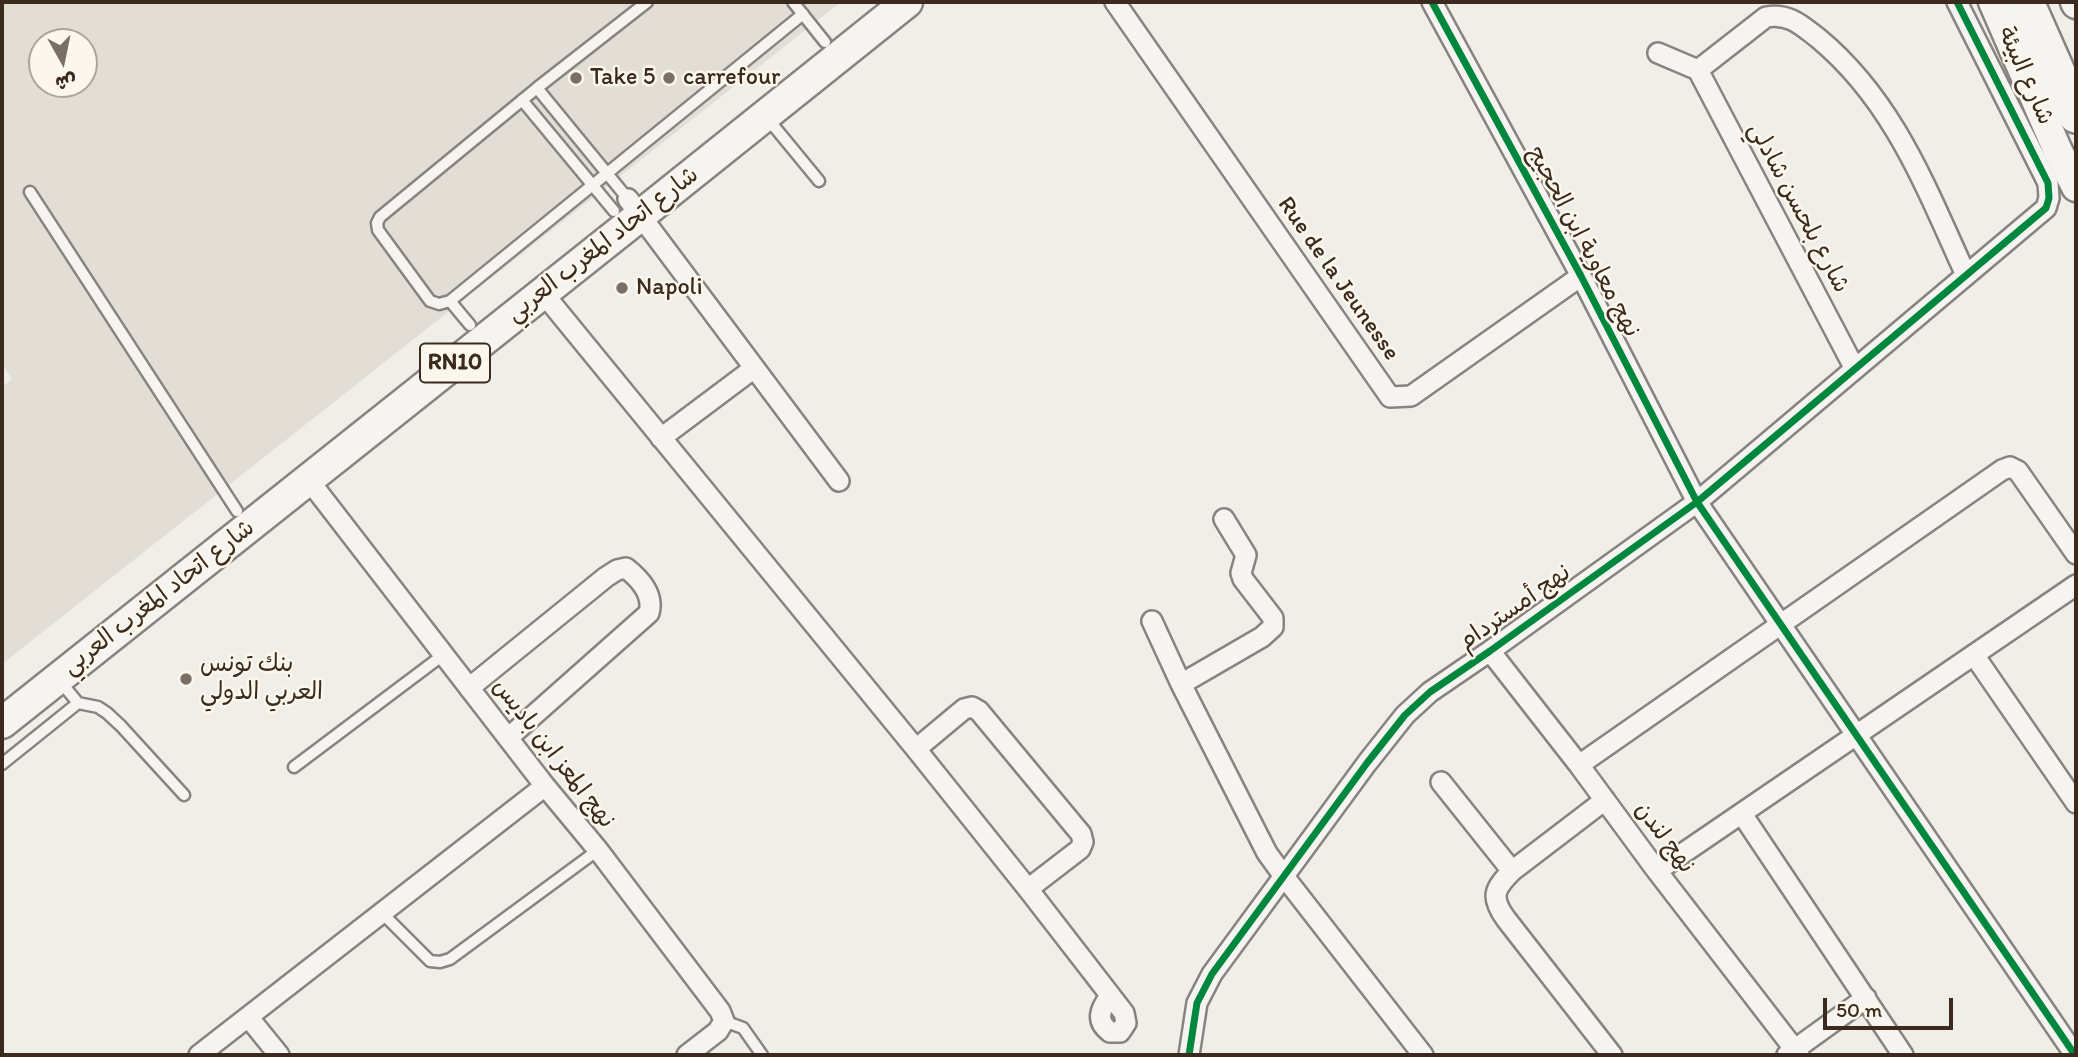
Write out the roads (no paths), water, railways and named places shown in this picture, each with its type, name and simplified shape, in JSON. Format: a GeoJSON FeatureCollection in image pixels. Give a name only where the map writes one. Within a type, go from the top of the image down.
{"type":"FeatureCollection","features":[{"type":"Feature","properties":{"kind":"highway"},"geometry":{"type":"LineString","coordinates":[[2026,2],[2076,115]]}},
{"type":"Feature","properties":{"kind":"highway"},"geometry":{"type":"LineString","coordinates":[[2053,2],[2076,53]]}},
{"type":"Feature","properties":{"kind":"main road","name":"شارع اتحاد المغرب العربي"},"geometry":{"type":"LineString","coordinates":[[2,699],[243,519],[308,479],[543,293],[628,208],[876,2]]}},
{"type":"Feature","properties":{"kind":"main road","name":"شارع اتحاد المغرب العربي"},"geometry":{"type":"LineString","coordinates":[[2,723],[470,325],[628,208],[765,116],[907,2]]}},
{"type":"Feature","properties":{"kind":"main road","name":"شارع البيئة"},"geometry":{"type":"LineString","coordinates":[[1993,2],[2076,187]]}},
{"type":"Feature","properties":{"kind":"street","name":"Rue de la Jeunesse"},"geometry":{"type":"LineString","coordinates":[[1115,2],[1390,397],[1411,396],[1581,276]]}},
{"type":"Feature","properties":{"kind":"street","name":"نهج معاوية ابن الحجيج"},"geometry":{"type":"LineString","coordinates":[[1432,2],[1581,276],[1697,502],[2075,1055]]}},
{"type":"Feature","properties":{"kind":"street","name":"نهج أمستردام"},"geometry":{"type":"LineString","coordinates":[[1189,1055],[1197,1003],[1212,974],[1405,715],[1430,692],[1697,502],[2046,208],[2049,198],[2048,183],[1957,2]]}},
{"type":"Feature","properties":{"kind":"street"},"geometry":{"type":"LineString","coordinates":[[1658,53],[1698,69],[1766,17],[1778,15],[1798,23],[1827,46],[1862,81],[1898,134],[1966,275]]}},
{"type":"Feature","properties":{"kind":"street","name":"شارع بلحسن شادلي"},"geometry":{"type":"LineString","coordinates":[[1698,69],[1855,369]]}},
{"type":"Feature","properties":{"kind":"street"},"geometry":{"type":"LineString","coordinates":[[628,208],[839,481]]}},
{"type":"Feature","properties":{"kind":"street"},"geometry":{"type":"LineString","coordinates":[[543,293],[916,749],[1110,996]]}},
{"type":"Feature","properties":{"kind":"street"},"geometry":{"type":"LineString","coordinates":[[662,438],[753,369]]}},
{"type":"Feature","properties":{"kind":"street"},"geometry":{"type":"LineString","coordinates":[[1579,765],[2002,470],[2010,467],[2018,471],[2076,554]]}},
{"type":"Feature","properties":{"kind":"street","name":"نهج المعز ابن باديس"},"geometry":{"type":"LineString","coordinates":[[308,479],[545,786],[598,850],[720,1011],[724,1021]]}},
{"type":"Feature","properties":{"kind":"street"},"geometry":{"type":"LineString","coordinates":[[1181,684],[1262,637],[1273,627],[1273,618],[1243,579],[1241,573],[1246,555],[1224,519]]}},
{"type":"Feature","properties":{"kind":"street"},"geometry":{"type":"LineString","coordinates":[[469,688],[606,577],[626,568],[633,574],[650,597],[649,613],[508,738]]}},
{"type":"Feature","properties":{"kind":"street"},"geometry":{"type":"LineString","coordinates":[[1657,871],[2076,585]]}},
{"type":"Feature","properties":{"kind":"street"},"geometry":{"type":"LineString","coordinates":[[1152,621],[1260,841],[1283,876],[1423,1055]]}},
{"type":"Feature","properties":{"kind":"street","name":"نهج لندن"},"geometry":{"type":"LineString","coordinates":[[1490,651],[1579,765],[1794,1053]]}},
{"type":"Feature","properties":{"kind":"street"},"geometry":{"type":"LineString","coordinates":[[1974,655],[2076,803]]}},
{"type":"Feature","properties":{"kind":"street"},"geometry":{"type":"LineString","coordinates":[[916,749],[964,709],[972,707],[979,711],[1081,834],[1083,842],[1080,849],[1028,889]]}},
{"type":"Feature","properties":{"kind":"street"},"geometry":{"type":"LineString","coordinates":[[1441,782],[1512,871]]}},
{"type":"Feature","properties":{"kind":"street"},"geometry":{"type":"LineString","coordinates":[[199,1055],[545,786]]}},
{"type":"Feature","properties":{"kind":"street"},"geometry":{"type":"LineString","coordinates":[[1605,800],[1512,871],[1496,892],[1500,910],[1612,1055]]}},
{"type":"Feature","properties":{"kind":"street"},"geometry":{"type":"LineString","coordinates":[[1742,814],[1903,1055]]}},
{"type":"Feature","properties":{"kind":"street"},"geometry":{"type":"LineString","coordinates":[[1794,1053],[1866,998]]}},
{"type":"Feature","properties":{"kind":"street"},"geometry":{"type":"LineString","coordinates":[[249,1017],[279,1055]]}},
{"type":"Feature","properties":{"kind":"street"},"geometry":{"type":"LineString","coordinates":[[687,1055],[718,1031],[724,1021]]}},
{"type":"Feature","properties":{"kind":"lane"},"geometry":{"type":"LineString","coordinates":[[647,2],[380,216],[378,230],[430,301],[439,304],[450,301],[803,14]]}},
{"type":"Feature","properties":{"kind":"lane"},"geometry":{"type":"LineString","coordinates":[[793,2],[825,42]]}},
{"type":"Feature","properties":{"kind":"lane"},"geometry":{"type":"LineString","coordinates":[[537,88],[607,173],[628,208]]}},
{"type":"Feature","properties":{"kind":"lane"},"geometry":{"type":"LineString","coordinates":[[522,100],[592,184],[628,208]]}},
{"type":"Feature","properties":{"kind":"lane"},"geometry":{"type":"LineString","coordinates":[[765,116],[819,181]]}},
{"type":"Feature","properties":{"kind":"lane"},"geometry":{"type":"LineString","coordinates":[[30,192],[243,519]]}},
{"type":"Feature","properties":{"kind":"lane"},"geometry":{"type":"LineString","coordinates":[[450,301],[470,325]]}},
{"type":"Feature","properties":{"kind":"lane"},"geometry":{"type":"LineString","coordinates":[[294,767],[443,655]]}},
{"type":"Feature","properties":{"kind":"lane"},"geometry":{"type":"LineString","coordinates":[[58,678],[78,703],[98,707],[121,726],[184,796]]}},
{"type":"Feature","properties":{"kind":"lane"},"geometry":{"type":"LineString","coordinates":[[2,764],[78,703]]}},
{"type":"Feature","properties":{"kind":"lane"},"geometry":{"type":"LineString","coordinates":[[382,913],[430,961],[440,962],[450,959],[598,850]]}},
{"type":"Feature","properties":{"kind":"lane"},"geometry":{"type":"LineString","coordinates":[[724,1021],[743,1028],[762,1055]]}},
{"type":"Feature","properties":{"kind":"place","name":"Take 5"},"geometry":{"type":"Point","coordinates":[576,78]}},
{"type":"Feature","properties":{"kind":"place","name":"carrefour"},"geometry":{"type":"Point","coordinates":[669,78]}},
{"type":"Feature","properties":{"kind":"place","name":"Napoli"},"geometry":{"type":"Point","coordinates":[622,288]}},
{"type":"Feature","properties":{"kind":"place","name":"بنك تونس العربي الدولي"},"geometry":{"type":"Point","coordinates":[186,679]}}]}
